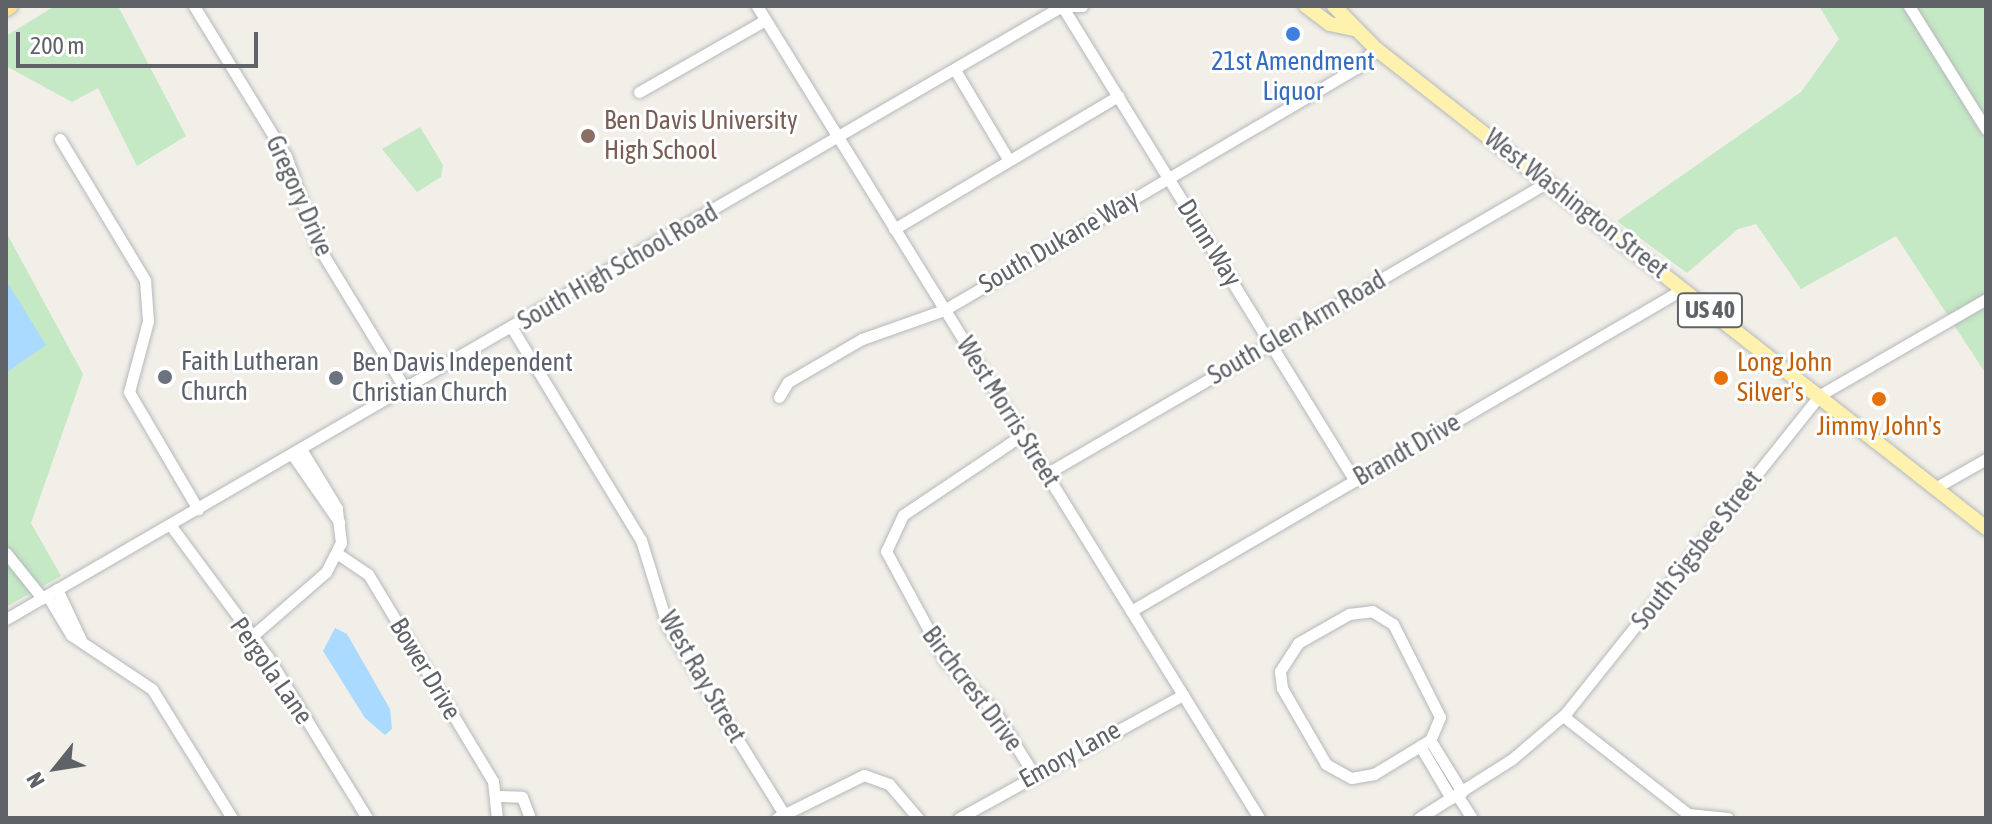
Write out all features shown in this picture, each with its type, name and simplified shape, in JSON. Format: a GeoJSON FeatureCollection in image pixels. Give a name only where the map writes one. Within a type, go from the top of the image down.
{"type":"FeatureCollection","features":[{"type":"Feature","properties":{"kind":"main road","name":"West Washington Street"},"geometry":{"type":"LineString","coordinates":[[1306,6],[1330,24],[1353,29]]}},
{"type":"Feature","properties":{"kind":"main road","name":"West Washington Street"},"geometry":{"type":"LineString","coordinates":[[1334,6],[1353,29],[1375,48],[1986,528]]}},
{"type":"Feature","properties":{"kind":"street","name":"Gregory Drive"},"geometry":{"type":"LineString","coordinates":[[194,6],[280,145],[318,246],[404,387]]}},
{"type":"Feature","properties":{"kind":"street","name":"West Morris Street"},"geometry":{"type":"LineString","coordinates":[[757,6],[1259,818]]}},
{"type":"Feature","properties":{"kind":"street","name":"South High School Road"},"geometry":{"type":"LineString","coordinates":[[6,619],[171,526],[404,387],[840,140],[1062,6]]}},
{"type":"Feature","properties":{"kind":"street"},"geometry":{"type":"LineString","coordinates":[[1062,6],[1082,6]]}},
{"type":"Feature","properties":{"kind":"street","name":"Dunn Way"},"geometry":{"type":"LineString","coordinates":[[1062,6],[1355,481]]}},
{"type":"Feature","properties":{"kind":"street"},"geometry":{"type":"LineString","coordinates":[[1909,6],[1986,129]]}},
{"type":"Feature","properties":{"kind":"street"},"geometry":{"type":"LineString","coordinates":[[639,92],[765,20]]}},
{"type":"Feature","properties":{"kind":"street","name":"South Dukane Way"},"geometry":{"type":"LineString","coordinates":[[779,397],[788,382],[859,340],[944,310],[1357,68],[1375,48]]}},
{"type":"Feature","properties":{"kind":"street"},"geometry":{"type":"LineString","coordinates":[[955,70],[1008,159]]}},
{"type":"Feature","properties":{"kind":"street"},"geometry":{"type":"LineString","coordinates":[[894,229],[1118,96]]}},
{"type":"Feature","properties":{"kind":"street"},"geometry":{"type":"LineString","coordinates":[[60,139],[145,280],[148,321],[129,392],[198,509]]}},
{"type":"Feature","properties":{"kind":"street","name":"South Glen Arm Road"},"geometry":{"type":"LineString","coordinates":[[1046,474],[1548,182]]}},
{"type":"Feature","properties":{"kind":"street","name":"Brandt Drive"},"geometry":{"type":"LineString","coordinates":[[1131,611],[1683,289]]}},
{"type":"Feature","properties":{"kind":"street","name":"South Sigsbee Street"},"geometry":{"type":"LineString","coordinates":[[1419,818],[1457,795],[1563,716],[1820,395],[1986,299]]}},
{"type":"Feature","properties":{"kind":"street","name":"West Ray Street"},"geometry":{"type":"LineString","coordinates":[[512,328],[641,540],[668,627],[780,816]]}},
{"type":"Feature","properties":{"kind":"street","name":"Birchcrest Drive"},"geometry":{"type":"LineString","coordinates":[[1022,435],[894,526],[888,565],[945,660],[995,712],[1034,775]]}},
{"type":"Feature","properties":{"kind":"street"},"geometry":{"type":"LineString","coordinates":[[251,637],[338,554],[340,523],[296,451]]}},
{"type":"Feature","properties":{"kind":"street"},"geometry":{"type":"LineString","coordinates":[[1935,488],[1986,459]]}},
{"type":"Feature","properties":{"kind":"street","name":"Pergola Lane"},"geometry":{"type":"LineString","coordinates":[[171,526],[251,637],[367,818]]}},
{"type":"Feature","properties":{"kind":"street"},"geometry":{"type":"LineString","coordinates":[[6,553],[49,594],[81,640],[148,684],[232,818]]}},
{"type":"Feature","properties":{"kind":"street","name":"Bower Drive"},"geometry":{"type":"LineString","coordinates":[[338,554],[368,574],[499,796],[522,797],[530,818]]}},
{"type":"Feature","properties":{"kind":"street"},"geometry":{"type":"LineString","coordinates":[[1370,611],[1393,624],[1440,717],[1425,743],[1370,776],[1343,777],[1326,764],[1283,691],[1280,668],[1298,643],[1349,614],[1370,611]]}},
{"type":"Feature","properties":{"kind":"street","name":"Emory Lane"},"geometry":{"type":"LineString","coordinates":[[959,818],[1183,695]]}},
{"type":"Feature","properties":{"kind":"street"},"geometry":{"type":"LineString","coordinates":[[1563,716],[1688,814],[1728,818]]}},
{"type":"Feature","properties":{"kind":"street"},"geometry":{"type":"LineString","coordinates":[[1425,743],[1472,818]]}},
{"type":"Feature","properties":{"kind":"street"},"geometry":{"type":"LineString","coordinates":[[780,816],[864,775],[889,784],[918,818]]}},
{"type":"Feature","properties":{"kind":"street"},"geometry":{"type":"LineString","coordinates":[[497,818],[499,796]]}},
{"type":"Feature","properties":{"kind":"green space"},"geometry":{"type":"Polygon","coordinates":[[[55,6],[118,6],[186,136],[137,166],[98,88],[72,102],[6,66],[6,36],[55,6]]]}},
{"type":"Feature","properties":{"kind":"green space"},"geometry":{"type":"Polygon","coordinates":[[[1819,6],[1986,6],[1986,374],[1896,236],[1801,289],[1756,224],[1738,229],[1687,273],[1617,221],[1801,92],[1839,39],[1819,6]]]}},
{"type":"Feature","properties":{"kind":"green space"},"geometry":{"type":"Polygon","coordinates":[[[420,127],[443,165],[441,177],[417,192],[382,149],[420,127]]]}},
{"type":"Feature","properties":{"kind":"green space"},"geometry":{"type":"Polygon","coordinates":[[[6,232],[83,374],[31,523],[61,576],[6,607],[6,232]]]}},
{"type":"Feature","properties":{"kind":"water"},"geometry":{"type":"Polygon","coordinates":[[[9,285],[46,345],[6,373],[6,286],[9,285]]]}},
{"type":"Feature","properties":{"kind":"water"},"geometry":{"type":"Polygon","coordinates":[[[335,628],[347,634],[390,709],[392,729],[385,735],[365,718],[323,651],[335,628]]]}},
{"type":"Feature","properties":{"kind":"place","name":"21st Amendment Liquor"},"geometry":{"type":"Point","coordinates":[1293,34]}},
{"type":"Feature","properties":{"kind":"place","name":"Ben Davis University High School"},"geometry":{"type":"Point","coordinates":[588,136]}},
{"type":"Feature","properties":{"kind":"place","name":"Faith Lutheran Church"},"geometry":{"type":"Point","coordinates":[165,377]}},
{"type":"Feature","properties":{"kind":"place","name":"Ben Davis Independent Christian Church"},"geometry":{"type":"Point","coordinates":[336,378]}},
{"type":"Feature","properties":{"kind":"place","name":"Long John Silver's"},"geometry":{"type":"Point","coordinates":[1721,378]}},
{"type":"Feature","properties":{"kind":"place","name":"Jimmy John's"},"geometry":{"type":"Point","coordinates":[1879,399]}}]}
